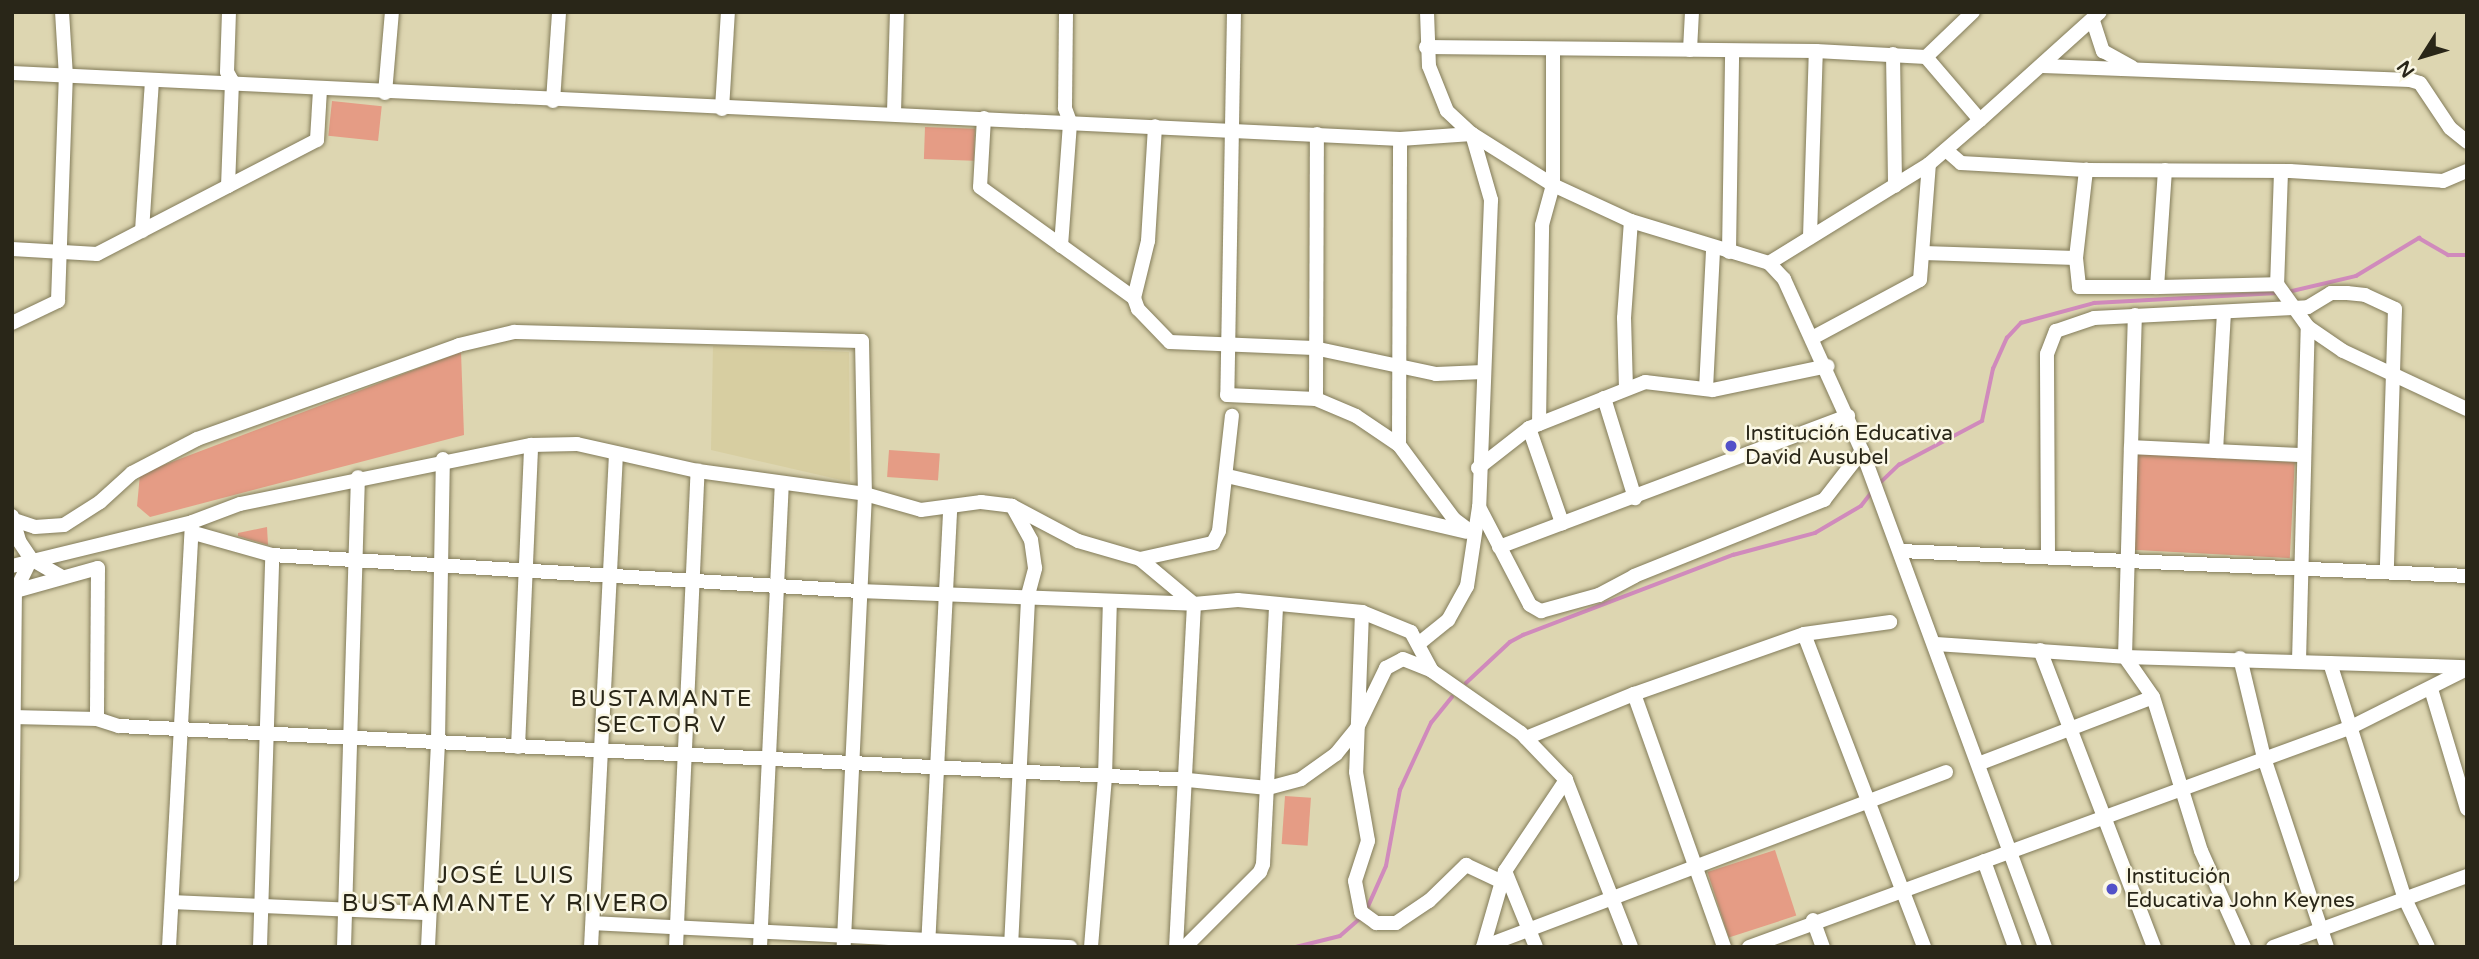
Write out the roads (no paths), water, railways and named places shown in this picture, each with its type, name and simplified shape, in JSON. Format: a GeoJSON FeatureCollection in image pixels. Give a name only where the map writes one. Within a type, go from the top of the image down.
{"type":"FeatureCollection","features":[{"type":"Feature","properties":{"kind":"street"},"geometry":{"type":"LineString","coordinates":[[12,323],[58,301],[66,77],[62,12]]}},
{"type":"Feature","properties":{"kind":"street"},"geometry":{"type":"LineString","coordinates":[[228,186],[232,81],[227,72],[229,12]]}},
{"type":"Feature","properties":{"kind":"street"},"geometry":{"type":"LineString","coordinates":[[385,93],[392,12]]}},
{"type":"Feature","properties":{"kind":"street"},"geometry":{"type":"LineString","coordinates":[[553,101],[559,12]]}},
{"type":"Feature","properties":{"kind":"street"},"geometry":{"type":"LineString","coordinates":[[722,110],[727,12]]}},
{"type":"Feature","properties":{"kind":"street"},"geometry":{"type":"LineString","coordinates":[[894,112],[897,12]]}},
{"type":"Feature","properties":{"kind":"street"},"geometry":{"type":"LineString","coordinates":[[1061,246],[1070,122],[1065,108],[1066,12]]}},
{"type":"Feature","properties":{"kind":"street"},"geometry":{"type":"LineString","coordinates":[[1234,12],[1230,131],[1233,248],[1227,396],[1316,399],[1356,416],[1399,445],[1454,519],[1474,534]]}},
{"type":"Feature","properties":{"kind":"street"},"geometry":{"type":"LineString","coordinates":[[1427,12],[1426,47],[1447,111],[1472,134],[1553,185],[1631,221],[1713,249],[1769,263],[1784,279],[1828,366],[1862,450],[2046,947]]}},
{"type":"Feature","properties":{"kind":"street"},"geometry":{"type":"LineString","coordinates":[[1690,50],[1692,12]]}},
{"type":"Feature","properties":{"kind":"street"},"geometry":{"type":"LineString","coordinates":[[1926,57],[1973,12]]}},
{"type":"Feature","properties":{"kind":"street"},"geometry":{"type":"LineString","coordinates":[[1769,263],[1929,164],[2096,17]]}},
{"type":"Feature","properties":{"kind":"street"},"geometry":{"type":"LineString","coordinates":[[2096,17],[2103,51],[2143,71]]}},
{"type":"Feature","properties":{"kind":"street"},"geometry":{"type":"LineString","coordinates":[[1426,47],[1816,51],[1926,57],[1980,120]]}},
{"type":"Feature","properties":{"kind":"street"},"geometry":{"type":"LineString","coordinates":[[1553,50],[1553,185],[1542,225],[1534,426],[1562,523]]}},
{"type":"Feature","properties":{"kind":"street"},"geometry":{"type":"LineString","coordinates":[[1729,253],[1731,51]]}},
{"type":"Feature","properties":{"kind":"street"},"geometry":{"type":"LineString","coordinates":[[1810,237],[1816,51]]}},
{"type":"Feature","properties":{"kind":"street"},"geometry":{"type":"LineString","coordinates":[[1893,54],[1895,186]]}},
{"type":"Feature","properties":{"kind":"street"},"geometry":{"type":"LineString","coordinates":[[2043,66],[2410,80],[2420,83],[2450,128],[2467,142]]}},
{"type":"Feature","properties":{"kind":"street"},"geometry":{"type":"LineString","coordinates":[[12,73],[232,81],[320,90],[722,110],[894,112],[1400,139],[1472,134]]}},
{"type":"Feature","properties":{"kind":"street"},"geometry":{"type":"LineString","coordinates":[[142,231],[152,80]]}},
{"type":"Feature","properties":{"kind":"street"},"geometry":{"type":"LineString","coordinates":[[12,249],[97,254],[142,231],[317,140],[320,90]]}},
{"type":"Feature","properties":{"kind":"street"},"geometry":{"type":"LineString","coordinates":[[984,118],[981,187],[1134,298]]}},
{"type":"Feature","properties":{"kind":"street"},"geometry":{"type":"LineString","coordinates":[[1155,126],[1148,241],[1134,298],[1138,309],[1170,342],[1314,348],[1436,374],[1483,372]]}},
{"type":"Feature","properties":{"kind":"street"},"geometry":{"type":"LineString","coordinates":[[1316,399],[1314,348],[1317,134]]}},
{"type":"Feature","properties":{"kind":"street"},"geometry":{"type":"LineString","coordinates":[[1420,643],[1448,620],[1468,586],[1479,507],[1491,200],[1472,134]]}},
{"type":"Feature","properties":{"kind":"street"},"geometry":{"type":"LineString","coordinates":[[1399,445],[1395,366],[1400,139]]}},
{"type":"Feature","properties":{"kind":"street"},"geometry":{"type":"LineString","coordinates":[[1946,150],[1961,163],[2086,170],[2281,172],[2443,181],[2467,171]]}},
{"type":"Feature","properties":{"kind":"street"},"geometry":{"type":"LineString","coordinates":[[1814,337],[1920,280],[1929,164]]}},
{"type":"Feature","properties":{"kind":"street"},"geometry":{"type":"LineString","coordinates":[[2086,170],[2076,258],[2080,287],[2277,284]]}},
{"type":"Feature","properties":{"kind":"street"},"geometry":{"type":"LineString","coordinates":[[2157,287],[2165,170]]}},
{"type":"Feature","properties":{"kind":"street"},"geometry":{"type":"LineString","coordinates":[[2281,172],[2277,284],[2308,327],[2343,351],[2467,409]]}},
{"type":"Feature","properties":{"kind":"street"},"geometry":{"type":"LineString","coordinates":[[1626,389],[1624,318],[1631,221]]}},
{"type":"Feature","properties":{"kind":"street"},"geometry":{"type":"LineString","coordinates":[[1706,389],[1713,249]]}},
{"type":"Feature","properties":{"kind":"street"},"geometry":{"type":"LineString","coordinates":[[1923,253],[2076,258]]}},
{"type":"Feature","properties":{"kind":"street"},"geometry":{"type":"LineString","coordinates":[[2048,554],[2050,340],[2067,325],[2136,314],[2308,307],[2331,293],[2365,295],[2389,303],[2395,309],[2387,570]]}},
{"type":"Feature","properties":{"kind":"street"},"geometry":{"type":"LineString","coordinates":[[2216,451],[2224,312]]}},
{"type":"Feature","properties":{"kind":"street"},"geometry":{"type":"LineString","coordinates":[[2136,314],[2125,657],[2153,697],[2201,851],[2244,947]]}},
{"type":"Feature","properties":{"kind":"street"},"geometry":{"type":"LineString","coordinates":[[2299,661],[2299,567],[2308,327]]}},
{"type":"Feature","properties":{"kind":"street"},"geometry":{"type":"LineString","coordinates":[[13,518],[35,527],[64,525],[132,473],[197,439],[459,345],[514,332],[862,341],[865,494],[844,941]]}},
{"type":"Feature","properties":{"kind":"street"},"geometry":{"type":"LineString","coordinates":[[1479,468],[1534,426],[1645,382],[1706,389],[1828,366]]}},
{"type":"Feature","properties":{"kind":"street"},"geometry":{"type":"LineString","coordinates":[[1604,398],[1635,498]]}},
{"type":"Feature","properties":{"kind":"street"},"geometry":{"type":"LineString","coordinates":[[1140,559],[1213,543],[1219,531],[1232,416]]}},
{"type":"Feature","properties":{"kind":"street"},"geometry":{"type":"LineString","coordinates":[[1500,547],[1848,416]]}},
{"type":"Feature","properties":{"kind":"street"},"geometry":{"type":"LineString","coordinates":[[12,566],[31,559],[193,527],[240,504],[358,477],[443,459],[531,445],[577,444],[698,471],[865,494],[921,510],[950,509],[981,502],[1012,506],[1078,541],[1140,559],[1194,604]]}},
{"type":"Feature","properties":{"kind":"street"},"geometry":{"type":"LineString","coordinates":[[518,747],[531,445]]}},
{"type":"Feature","properties":{"kind":"street"},"geometry":{"type":"LineString","coordinates":[[2131,447],[2303,455]]}},
{"type":"Feature","properties":{"kind":"street"},"geometry":{"type":"LineString","coordinates":[[1479,507],[1530,606],[1541,611],[1599,595],[1634,576],[1824,500],[1862,450]]}},
{"type":"Feature","properties":{"kind":"street"},"geometry":{"type":"LineString","coordinates":[[591,947],[612,576],[616,453]]}},
{"type":"Feature","properties":{"kind":"street"},"geometry":{"type":"LineString","coordinates":[[428,947],[438,740],[443,459]]}},
{"type":"Feature","properties":{"kind":"street"},"geometry":{"type":"LineString","coordinates":[[676,947],[698,471]]}},
{"type":"Feature","properties":{"kind":"street"},"geometry":{"type":"LineString","coordinates":[[1227,476],[1474,534]]}},
{"type":"Feature","properties":{"kind":"street"},"geometry":{"type":"LineString","coordinates":[[344,947],[359,561],[358,477]]}},
{"type":"Feature","properties":{"kind":"street"},"geometry":{"type":"LineString","coordinates":[[760,947],[775,585],[782,484]]}},
{"type":"Feature","properties":{"kind":"street"},"geometry":{"type":"LineString","coordinates":[[1011,946],[1028,595],[1035,557],[1031,540],[1012,506]]}},
{"type":"Feature","properties":{"kind":"street"},"geometry":{"type":"LineString","coordinates":[[928,944],[943,592],[950,509]]}},
{"type":"Feature","properties":{"kind":"street"},"geometry":{"type":"LineString","coordinates":[[13,518],[19,541],[31,559],[62,577]]}},
{"type":"Feature","properties":{"kind":"street"},"geometry":{"type":"LineString","coordinates":[[193,527],[272,555],[859,591],[1028,595],[1194,604],[1238,600],[1362,612],[1411,632],[1420,643],[1432,671]]}},
{"type":"Feature","properties":{"kind":"street"},"geometry":{"type":"LineString","coordinates":[[169,947],[184,729],[193,527]]}},
{"type":"Feature","properties":{"kind":"street"},"geometry":{"type":"LineString","coordinates":[[1900,551],[2048,554],[2467,576]]}},
{"type":"Feature","properties":{"kind":"street"},"geometry":{"type":"LineString","coordinates":[[260,947],[269,732],[272,555]]}},
{"type":"Feature","properties":{"kind":"street"},"geometry":{"type":"LineString","coordinates":[[12,875],[13,592],[31,559]]}},
{"type":"Feature","properties":{"kind":"street"},"geometry":{"type":"LineString","coordinates":[[13,592],[98,568],[97,719]]}},
{"type":"Feature","properties":{"kind":"street"},"geometry":{"type":"LineString","coordinates":[[1091,947],[1105,777],[1111,601]]}},
{"type":"Feature","properties":{"kind":"street"},"geometry":{"type":"LineString","coordinates":[[1176,947],[1188,780],[1194,604]]}},
{"type":"Feature","properties":{"kind":"street"},"geometry":{"type":"LineString","coordinates":[[1185,947],[1260,872],[1268,788],[1276,604]]}},
{"type":"Feature","properties":{"kind":"street"},"geometry":{"type":"LineString","coordinates":[[1362,612],[1356,772],[1368,841],[1355,894],[1363,915],[1376,923],[1396,923],[1429,901],[1466,865],[1503,876],[1536,947]]}},
{"type":"Feature","properties":{"kind":"street"},"geometry":{"type":"LineString","coordinates":[[1526,738],[1634,694],[1804,635],[1890,622]]}},
{"type":"Feature","properties":{"kind":"street"},"geometry":{"type":"LineString","coordinates":[[1804,635],[1924,947]]}},
{"type":"Feature","properties":{"kind":"street"},"geometry":{"type":"LineString","coordinates":[[1936,644],[2125,657],[2240,658],[2467,668]]}},
{"type":"Feature","properties":{"kind":"street"},"geometry":{"type":"LineString","coordinates":[[2040,650],[2101,817],[2154,947]]}},
{"type":"Feature","properties":{"kind":"street"},"geometry":{"type":"LineString","coordinates":[[2240,658],[2263,758],[2328,947]]}},
{"type":"Feature","properties":{"kind":"street"},"geometry":{"type":"LineString","coordinates":[[14,717],[97,719],[119,726],[438,740],[518,747],[601,748],[686,755],[1188,780],[1268,788],[1311,773],[1336,754],[1357,729],[1386,668],[1403,659],[1432,671],[1526,738],[1566,780],[1614,897],[1631,947]]}},
{"type":"Feature","properties":{"kind":"street"},"geometry":{"type":"LineString","coordinates":[[2330,663],[2405,899],[2428,947]]}},
{"type":"Feature","properties":{"kind":"street"},"geometry":{"type":"LineString","coordinates":[[1749,947],[1812,920],[1902,892],[2349,728],[2431,689],[2467,668]]}},
{"type":"Feature","properties":{"kind":"street"},"geometry":{"type":"LineString","coordinates":[[2431,689],[2467,809]]}},
{"type":"Feature","properties":{"kind":"street"},"geometry":{"type":"LineString","coordinates":[[1634,694],[1724,947]]}},
{"type":"Feature","properties":{"kind":"street"},"geometry":{"type":"LineString","coordinates":[[1978,764],[2153,697]]}},
{"type":"Feature","properties":{"kind":"street"},"geometry":{"type":"LineString","coordinates":[[1483,947],[1946,772]]}},
{"type":"Feature","properties":{"kind":"street"},"geometry":{"type":"LineString","coordinates":[[1483,947],[1503,876],[1566,780]]}},
{"type":"Feature","properties":{"kind":"street"},"geometry":{"type":"LineString","coordinates":[[1984,861],[2015,947]]}},
{"type":"Feature","properties":{"kind":"street"},"geometry":{"type":"LineString","coordinates":[[2273,947],[2467,876]]}},
{"type":"Feature","properties":{"kind":"street"},"geometry":{"type":"LineString","coordinates":[[172,902],[347,906],[429,913]]}},
{"type":"Feature","properties":{"kind":"street"},"geometry":{"type":"LineString","coordinates":[[1812,920],[1823,947]]}},
{"type":"Feature","properties":{"kind":"street"},"geometry":{"type":"LineString","coordinates":[[593,923],[760,930],[844,941],[1070,947]]}},
{"type":"Feature","properties":{"kind":"waterway"},"geometry":{"type":"LineString","coordinates":[[2288,292],[2356,276],[2419,238],[2448,255],[2467,255]]}},
{"type":"Feature","properties":{"kind":"waterway"},"geometry":{"type":"LineString","coordinates":[[1879,484],[1899,465],[1982,421],[1993,369],[2007,338],[2021,323],[2094,303],[2277,293]]}},
{"type":"Feature","properties":{"kind":"waterway"},"geometry":{"type":"LineString","coordinates":[[1466,683],[1510,642],[1523,635],[1733,555],[1815,533],[1861,506],[1872,492]]}},
{"type":"Feature","properties":{"kind":"waterway"},"geometry":{"type":"LineString","coordinates":[[1366,911],[1386,866],[1400,790],[1431,723],[1452,697]]}},
{"type":"Feature","properties":{"kind":"waterway"},"geometry":{"type":"LineString","coordinates":[[1296,947],[1340,936],[1362,917]]}},
{"type":"Feature","properties":{"kind":"place","name":"Institución Educativa David Ausubel"},"geometry":{"type":"Point","coordinates":[1731,446]}},
{"type":"Feature","properties":{"kind":"place","name":"Institución Educativa John Keynes"},"geometry":{"type":"Point","coordinates":[2112,889]}},
{"type":"Feature","properties":{"kind":"district","name":"BUSTAMANTE SECTOR V"},"geometry":{"type":"Point","coordinates":[662,712]}},
{"type":"Feature","properties":{"kind":"district","name":"JOSÉ LUIS BUSTAMANTE Y RIVERO"},"geometry":{"type":"Point","coordinates":[506,890]}}]}
